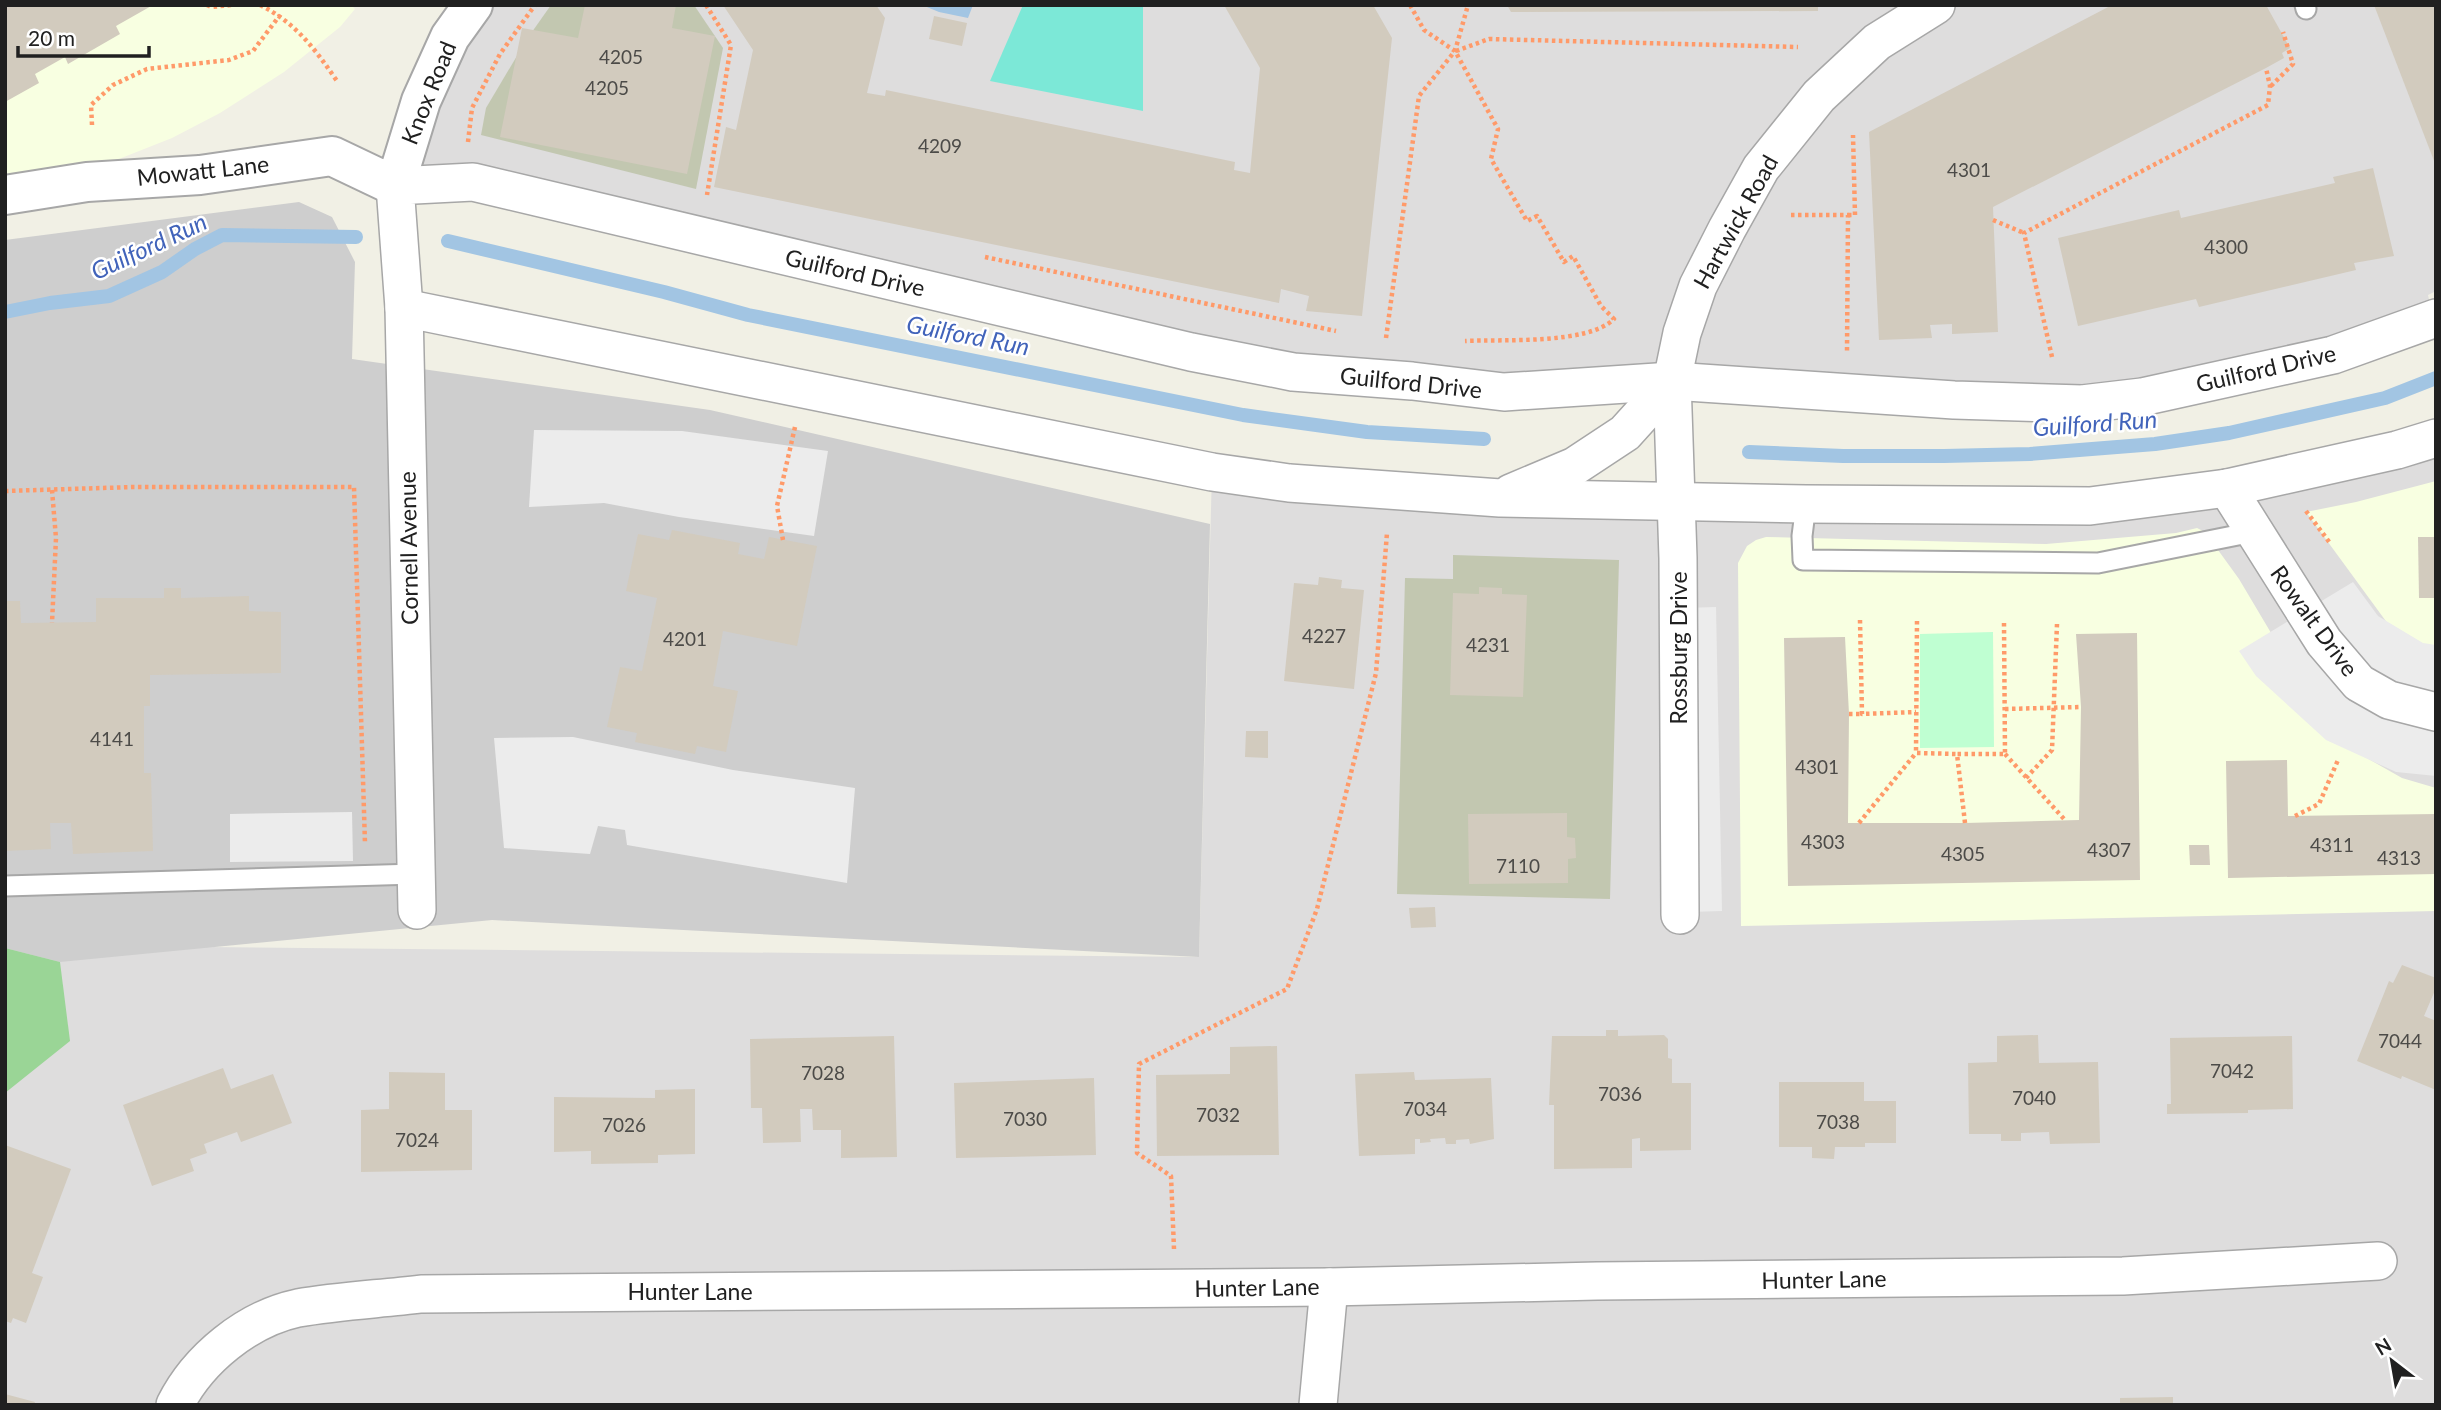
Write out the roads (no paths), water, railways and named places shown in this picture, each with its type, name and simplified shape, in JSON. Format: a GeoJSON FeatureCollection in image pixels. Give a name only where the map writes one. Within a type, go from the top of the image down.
{"type":"FeatureCollection","features":[{"type":"Feature","properties":{"kind":"street","name":"Knox Road"},"geometry":{"type":"LineString","coordinates":[[395,186],[421,101],[450,37],[473,5]]}},
{"type":"Feature","properties":{"kind":"street","name":"Hartwick Road"},"geometry":{"type":"LineString","coordinates":[[1672,381],[1682,333],[1699,286],[1761,168],[1819,96],[1877,42],[1936,5]]}},
{"type":"Feature","properties":{"kind":"street","name":"Mowatt Lane"},"geometry":{"type":"LineString","coordinates":[[5,195],[87,182],[200,175],[332,156],[395,186]]}},
{"type":"Feature","properties":{"kind":"street","name":"Guilford Drive"},"geometry":{"type":"LineString","coordinates":[[395,186],[473,181],[1191,352],[1293,372],[1412,381],[1504,393],[1672,381],[1954,400],[2082,404],[2141,397],[2333,355],[2436,318]]}},
{"type":"Feature","properties":{"kind":"street","name":"Cornell Avenue"},"geometry":{"type":"LineString","coordinates":[[395,186],[404,308],[417,910]]}},
{"type":"Feature","properties":{"kind":"street"},"geometry":{"type":"LineString","coordinates":[[404,308],[1212,472],[1289,482],[1500,498],[2090,506],[2227,488],[2397,450],[2436,438]]}},
{"type":"Feature","properties":{"kind":"street"},"geometry":{"type":"LineString","coordinates":[[1500,498],[1575,466],[1604,448],[1625,433],[1672,381]]}},
{"type":"Feature","properties":{"kind":"street","name":"Rossburg Drive"},"geometry":{"type":"LineString","coordinates":[[1672,381],[1677,502],[1681,915]]}},
{"type":"Feature","properties":{"kind":"street","name":"Rowalt Drive"},"geometry":{"type":"LineString","coordinates":[[2227,488],[2324,642],[2359,683],[2389,700],[2436,712]]}},
{"type":"Feature","properties":{"kind":"street","name":"Hunter Lane"},"geometry":{"type":"LineString","coordinates":[[175,1405],[189,1381],[217,1350],[263,1321],[296,1309],[421,1294],[1176,1289],[2123,1276],[2378,1261]]}},
{"type":"Feature","properties":{"kind":"street"},"geometry":{"type":"LineString","coordinates":[[1318,1405],[1329,1287]]}},
{"type":"Feature","properties":{"kind":"lane"},"geometry":{"type":"LineString","coordinates":[[1806,504],[1802,536],[1803,560],[2098,563],[2253,532]]}},
{"type":"Feature","properties":{"kind":"lane"},"geometry":{"type":"LineString","coordinates":[[5,886],[416,874]]}},
{"type":"Feature","properties":{"kind":"waterway","name":"Guilford Run"},"geometry":{"type":"LineString","coordinates":[[5,312],[109,296],[162,272],[195,249],[222,235],[356,237]]}},
{"type":"Feature","properties":{"kind":"waterway","name":"Guilford Run"},"geometry":{"type":"LineString","coordinates":[[448,241],[664,292],[748,315],[1243,415],[1367,432],[1484,439]]}},
{"type":"Feature","properties":{"kind":"waterway","name":"Guilford Run"},"geometry":{"type":"LineString","coordinates":[[1749,452],[1944,456],[2030,454],[2155,444],[2229,433],[2385,398],[2436,378]]}}]}
